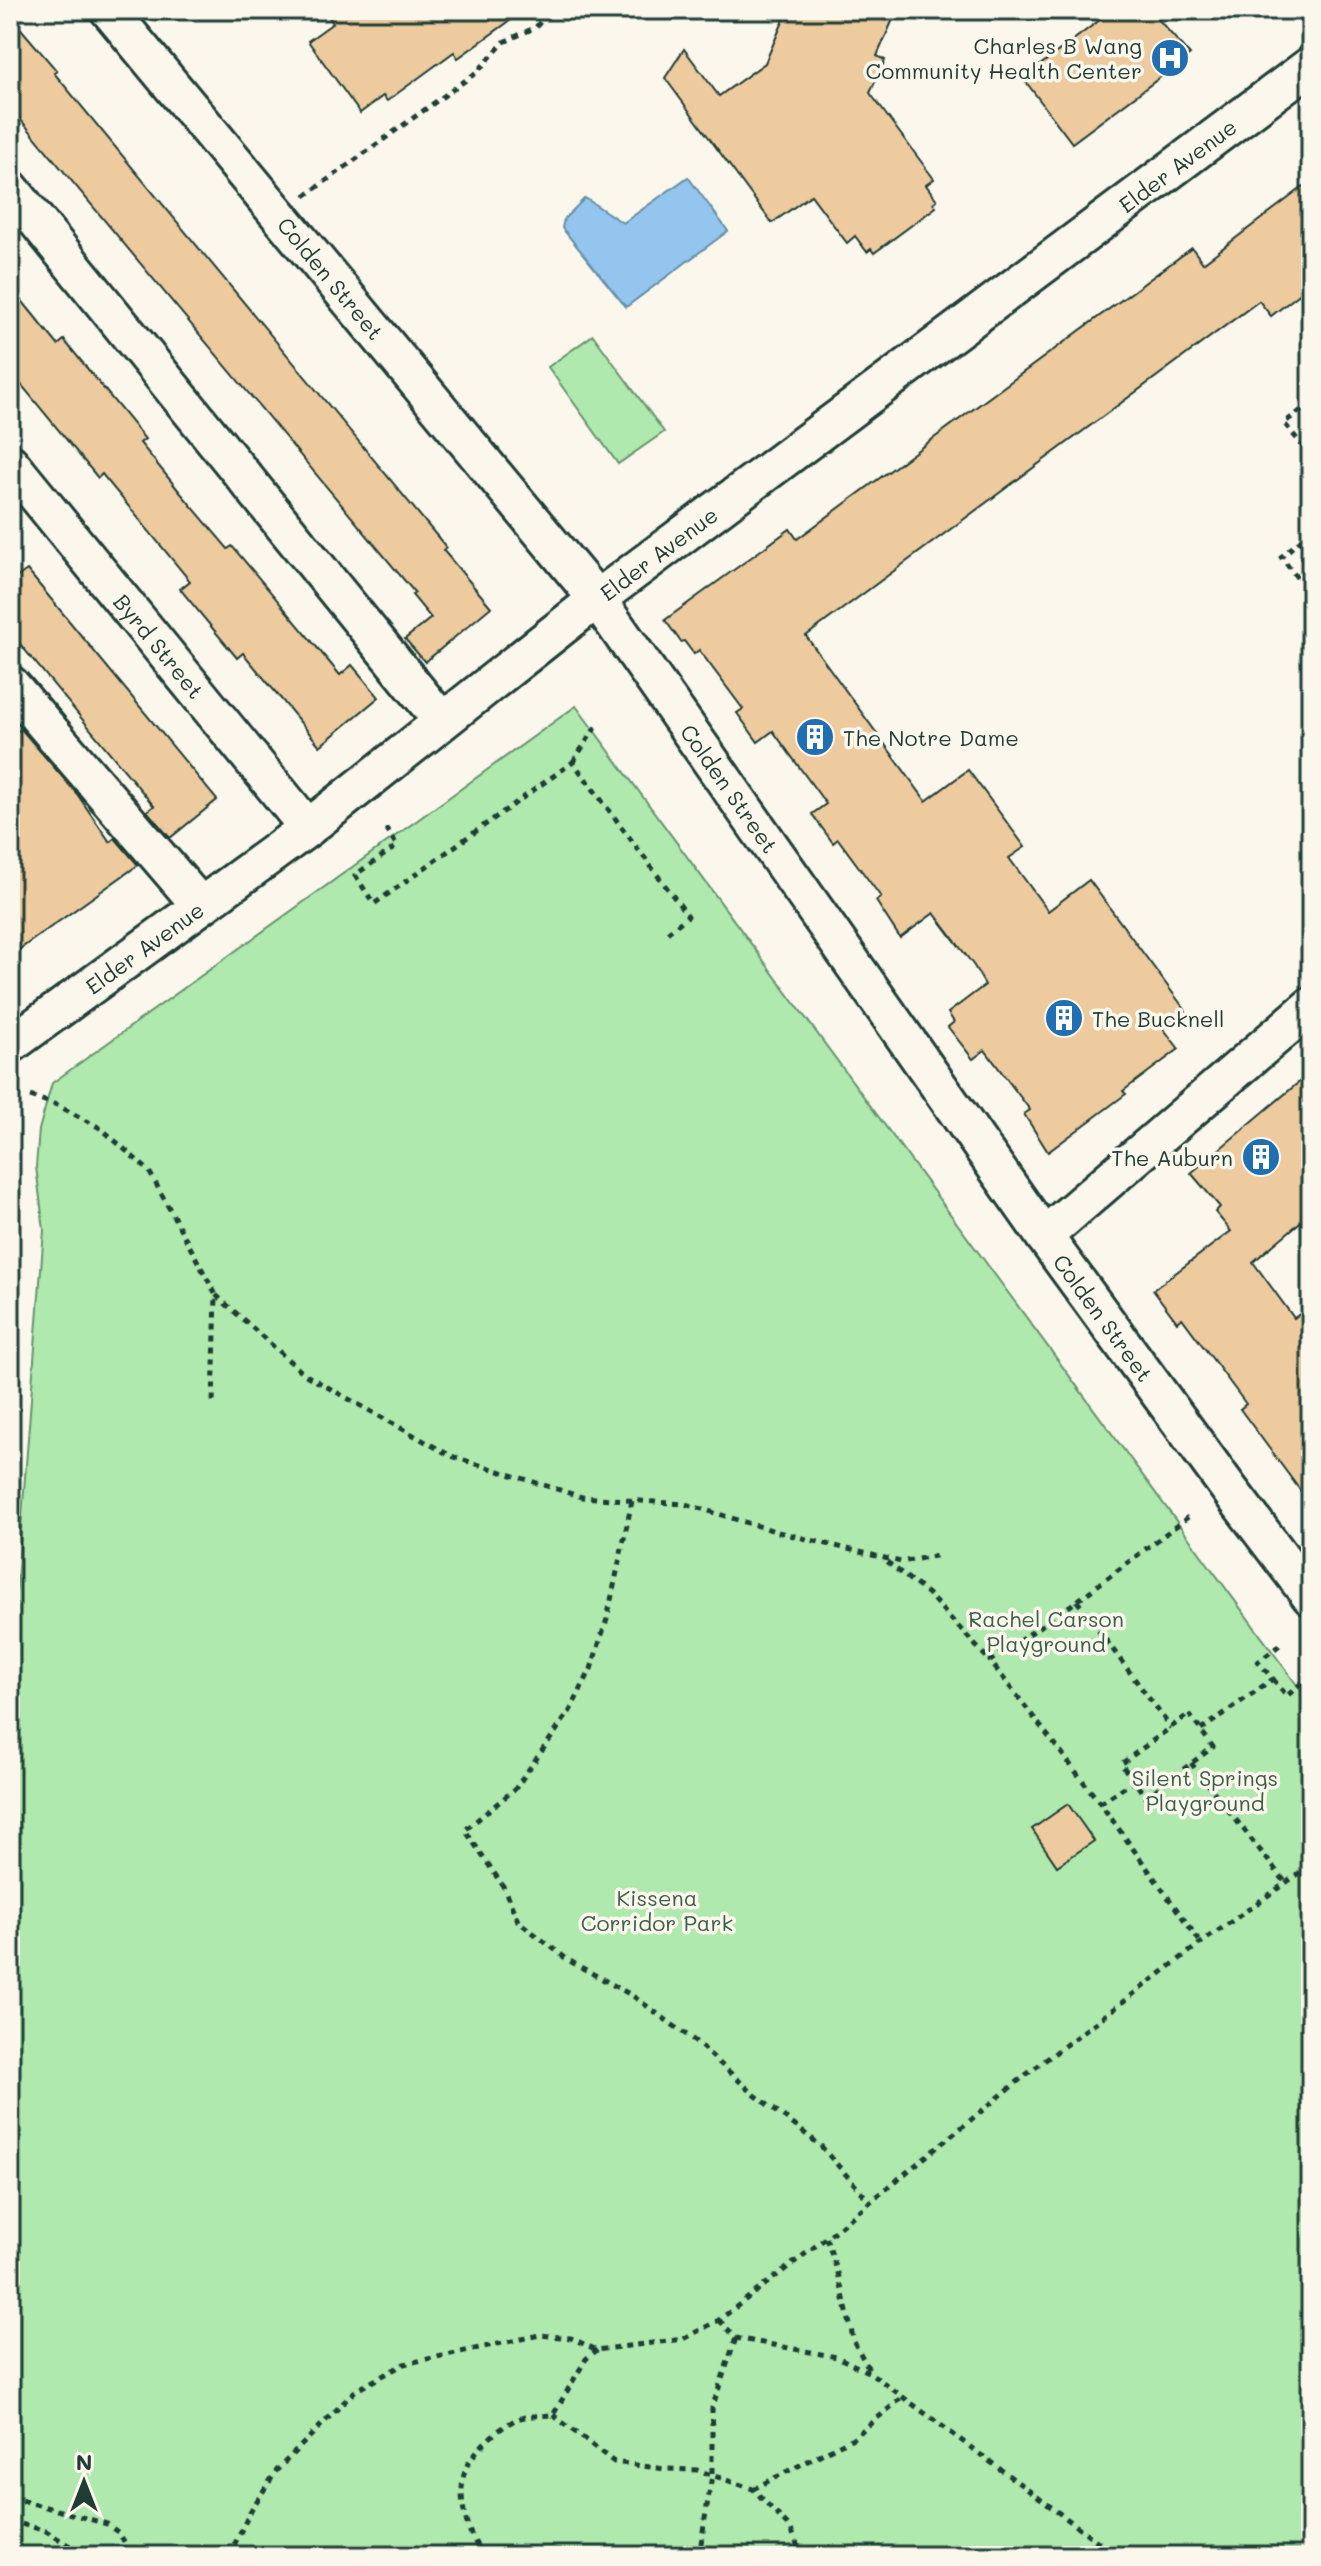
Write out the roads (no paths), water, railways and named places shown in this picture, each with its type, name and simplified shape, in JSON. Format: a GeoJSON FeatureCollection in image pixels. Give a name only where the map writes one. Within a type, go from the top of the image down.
{"type":"FeatureCollection","features":[{"type":"Feature","properties":{"kind":"street","name":"Colden Street"},"geometry":{"type":"LineString","coordinates":[[109,10],[597,599],[1044,1236],[1311,1597]]}},
{"type":"Feature","properties":{"kind":"street","name":"Elder Avenue"},"geometry":{"type":"LineString","coordinates":[[10,1045],[308,828],[597,599],[1311,65]]}},
{"type":"Feature","properties":{"kind":"street"},"geometry":{"type":"LineString","coordinates":[[10,188],[442,721]]}},
{"type":"Feature","properties":{"kind":"street","name":"Byrd Street"},"geometry":{"type":"LineString","coordinates":[[10,463],[308,828]]}},
{"type":"Feature","properties":{"kind":"street"},"geometry":{"type":"LineString","coordinates":[[10,684],[200,905]]}},
{"type":"Feature","properties":{"kind":"street"},"geometry":{"type":"LineString","coordinates":[[1044,1236],[1311,1006]]}},
{"type":"Feature","properties":{"kind":"water"},"geometry":{"type":"Polygon","coordinates":[[[688,177],[728,231],[626,307],[562,228],[564,219],[585,198],[623,223],[688,177]]]}},
{"type":"Feature","properties":{"kind":"place","name":"Charles B Wang Community Health Center"},"geometry":{"type":"Point","coordinates":[1170,58]}},
{"type":"Feature","properties":{"kind":"place","name":"The Notre Dame"},"geometry":{"type":"Point","coordinates":[815,737]}},
{"type":"Feature","properties":{"kind":"place","name":"The Bucknell"},"geometry":{"type":"Point","coordinates":[1064,1018]}},
{"type":"Feature","properties":{"kind":"place","name":"The Auburn"},"geometry":{"type":"Point","coordinates":[1261,1157]}},
{"type":"Feature","properties":{"kind":"park label","name":"Rachel Carson Playground"},"geometry":{"type":"Point","coordinates":[1046,1630]}},
{"type":"Feature","properties":{"kind":"park label","name":"Silent Springs Playground"},"geometry":{"type":"Point","coordinates":[1205,1790]}},
{"type":"Feature","properties":{"kind":"park label","name":"Kissena Corridor Park"},"geometry":{"type":"Point","coordinates":[657,1910]}}]}
